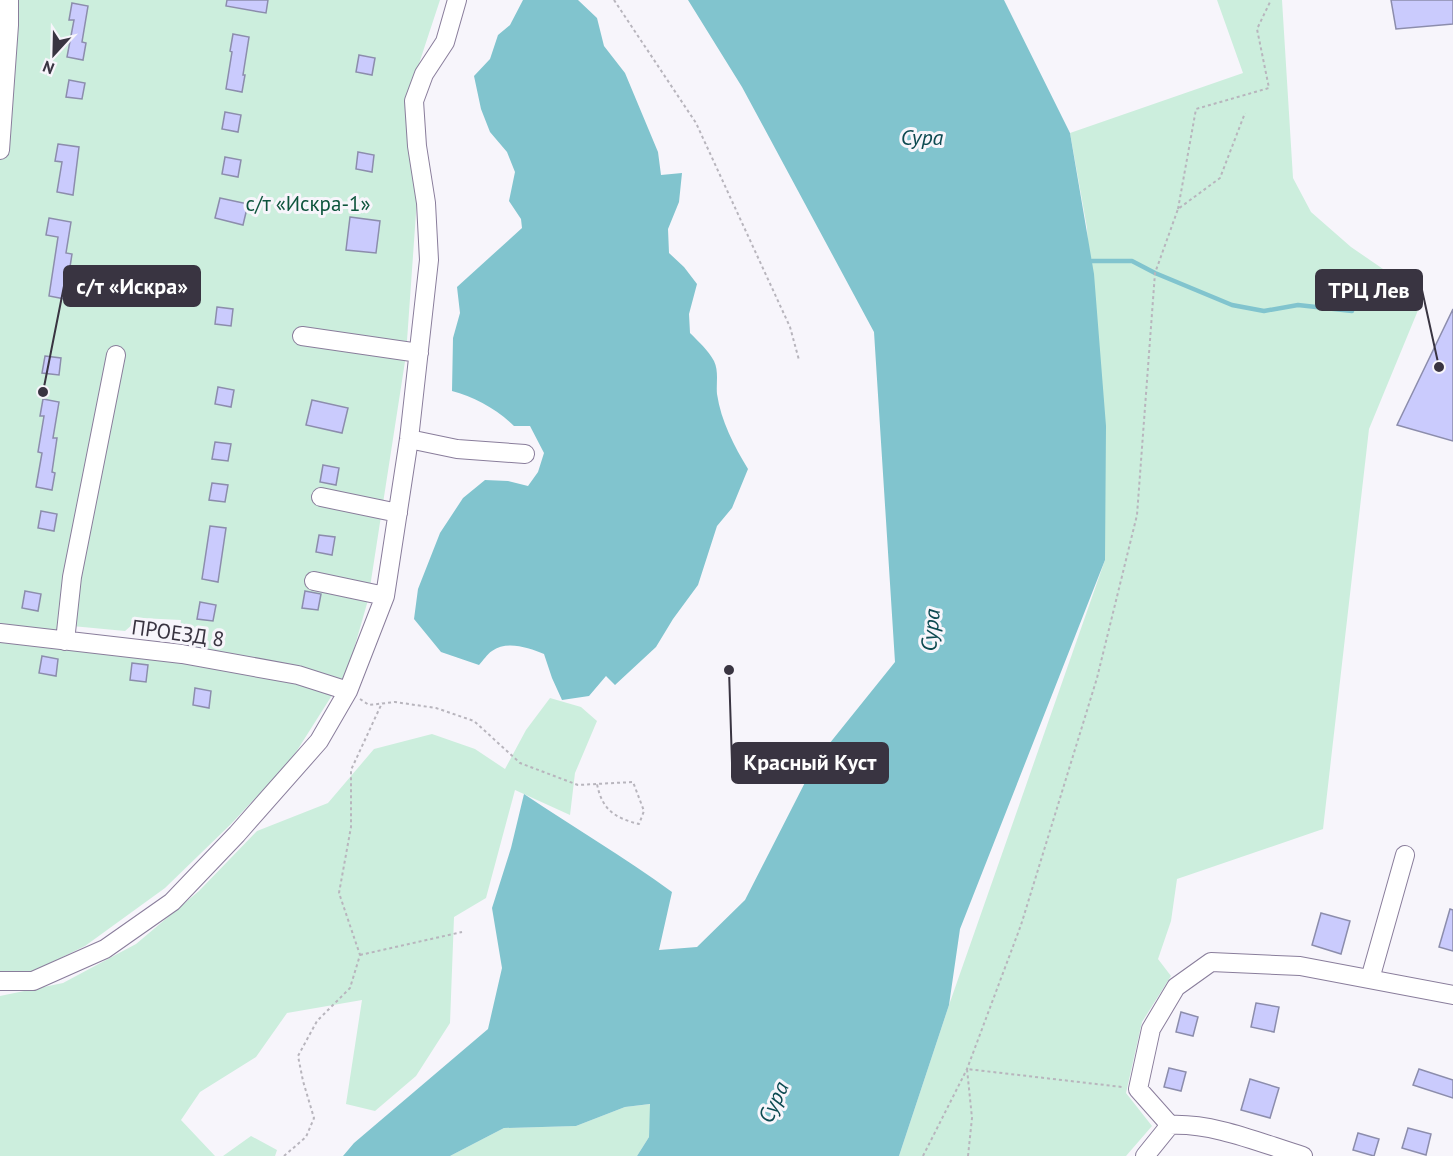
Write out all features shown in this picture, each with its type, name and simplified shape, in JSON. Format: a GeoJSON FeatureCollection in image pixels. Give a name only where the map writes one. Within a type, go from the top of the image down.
{"type":"FeatureCollection","features":[{"type":"Feature","properties":{"kind":"street"},"geometry":{"type":"LineString","coordinates":[[0,150],[9,0]]}},
{"type":"Feature","properties":{"kind":"street"},"geometry":{"type":"LineString","coordinates":[[0,981],[33,981],[105,949],[172,902],[237,834],[319,741],[348,691],[385,596],[409,439],[419,353],[429,260],[426,203],[417,146],[414,101],[424,74],[445,42],[458,0]]}},
{"type":"Feature","properties":{"kind":"street"},"geometry":{"type":"LineString","coordinates":[[302,336],[419,353]]}},
{"type":"Feature","properties":{"kind":"street"},"geometry":{"type":"LineString","coordinates":[[65,641],[72,577],[116,355]]}},
{"type":"Feature","properties":{"kind":"street"},"geometry":{"type":"LineString","coordinates":[[409,439],[457,449],[525,454]]}},
{"type":"Feature","properties":{"kind":"street"},"geometry":{"type":"LineString","coordinates":[[321,497],[398,513]]}},
{"type":"Feature","properties":{"kind":"street"},"geometry":{"type":"LineString","coordinates":[[314,581],[385,596]]}},
{"type":"Feature","properties":{"kind":"street","name":"ПРОЕЗД 8"},"geometry":{"type":"LineString","coordinates":[[0,633],[182,654],[298,675],[348,691]]}},
{"type":"Feature","properties":{"kind":"street"},"geometry":{"type":"LineString","coordinates":[[1370,979],[1405,855]]}},
{"type":"Feature","properties":{"kind":"street"},"geometry":{"type":"LineString","coordinates":[[1303,1156],[1205,1127],[1174,1125],[1138,1089],[1151,1029],[1176,987],[1211,962],[1300,966],[1453,995]]}},
{"type":"Feature","properties":{"kind":"street"},"geometry":{"type":"LineString","coordinates":[[1145,1156],[1174,1125]]}},
{"type":"Feature","properties":{"kind":"path"},"geometry":{"type":"LineString","coordinates":[[614,0],[696,123],[790,327],[799,360]]}},
{"type":"Feature","properties":{"kind":"path"},"geometry":{"type":"LineString","coordinates":[[922,1156],[967,1069],[1021,925],[1097,678],[1137,515],[1155,273],[1178,209],[1196,109],[1269,88],[1257,29],[1271,0]]}},
{"type":"Feature","properties":{"kind":"path"},"geometry":{"type":"LineString","coordinates":[[1178,209],[1220,178],[1245,113]]}},
{"type":"Feature","properties":{"kind":"path"},"geometry":{"type":"LineString","coordinates":[[348,691],[369,705],[396,702],[436,708],[474,721],[520,764],[578,785],[633,782],[644,811],[639,825],[620,819],[600,801],[597,784]]}},
{"type":"Feature","properties":{"kind":"path"},"geometry":{"type":"LineString","coordinates":[[284,1156],[306,1137],[314,1118],[298,1056],[317,1021],[350,988],[360,955],[339,893],[351,827],[351,770],[382,703]]}},
{"type":"Feature","properties":{"kind":"path"},"geometry":{"type":"LineString","coordinates":[[360,955],[462,932]]}},
{"type":"Feature","properties":{"kind":"path"},"geometry":{"type":"LineString","coordinates":[[967,1069],[1138,1089]]}},
{"type":"Feature","properties":{"kind":"path"},"geometry":{"type":"LineString","coordinates":[[967,1069],[972,1118],[968,1156]]}},
{"type":"Feature","properties":{"kind":"green space","name":"с/т «Искра-1»"},"geometry":{"type":"Polygon","coordinates":[[[0,0],[440,0],[407,100],[417,199],[406,355],[368,600],[348,670],[291,760],[231,824],[165,888],[85,946],[32,972],[0,973],[0,0]],[[140,618],[125,631],[72,626],[57,635],[177,658],[181,620],[140,618]]]}},
{"type":"Feature","properties":{"kind":"green space"},"geometry":{"type":"Polygon","coordinates":[[[1217,0],[1282,0],[1293,178],[1311,212],[1351,247],[1418,293],[1421,303],[1369,429],[1323,829],[1177,879],[1171,921],[1158,959],[1171,976],[1142,1022],[1126,1093],[1152,1126],[1126,1156],[899,1156],[949,1005],[1105,560],[1087,228],[1070,133],[1243,73],[1217,0]]]}},
{"type":"Feature","properties":{"kind":"green space"},"geometry":{"type":"Polygon","coordinates":[[[550,698],[581,707],[597,721],[575,773],[570,815],[515,790],[486,898],[454,917],[450,1023],[416,1076],[375,1111],[346,1104],[362,1000],[287,1013],[256,1057],[200,1092],[181,1120],[215,1156],[0,1156],[0,996],[63,983],[136,944],[199,891],[257,831],[328,803],[374,749],[432,734],[475,749],[505,769],[526,730],[550,698]]]}},
{"type":"Feature","properties":{"kind":"green space"},"geometry":{"type":"Polygon","coordinates":[[[651,1104],[649,1137],[637,1156],[450,1156],[504,1128],[576,1126],[625,1107],[651,1104]]]}},
{"type":"Feature","properties":{"kind":"green space"},"geometry":{"type":"Polygon","coordinates":[[[251,1136],[277,1150],[275,1156],[223,1156],[251,1136]]]}},
{"type":"Feature","properties":{"kind":"water"},"geometry":{"type":"Polygon","coordinates":[[[523,0],[578,0],[597,18],[604,46],[625,73],[658,152],[661,175],[682,173],[679,202],[668,229],[669,253],[697,284],[689,314],[690,333],[716,365],[717,394],[725,424],[748,469],[732,508],[717,526],[698,585],[656,647],[615,685],[606,676],[589,696],[562,700],[544,654],[525,648],[504,646],[490,652],[479,665],[441,652],[414,619],[418,589],[440,533],[463,498],[485,480],[508,481],[528,486],[538,472],[544,453],[530,426],[514,426],[485,404],[452,391],[453,338],[460,313],[457,287],[522,228],[521,219],[509,201],[515,172],[507,152],[490,132],[481,109],[474,76],[490,59],[498,35],[510,25],[523,0]]]}},
{"type":"Feature","properties":{"kind":"water","name":"Сура"},"geometry":{"type":"Polygon","coordinates":[[[688,0],[1004,0],[1070,133],[1094,274],[1106,426],[1105,560],[960,929],[949,1005],[899,1156],[637,1156],[649,1137],[650,1104],[625,1107],[576,1126],[504,1128],[450,1156],[343,1156],[354,1143],[488,1029],[502,968],[492,908],[511,848],[524,794],[672,892],[659,950],[697,947],[745,900],[817,759],[895,662],[874,332],[742,87],[688,0]]]}},
{"type":"Feature","properties":{"kind":"building"},"geometry":{"type":"Polygon","coordinates":[[[227,0],[268,0],[266,13],[226,6],[227,0]]]}},
{"type":"Feature","properties":{"kind":"building"},"geometry":{"type":"Polygon","coordinates":[[[1391,0],[1453,0],[1453,24],[1396,29],[1391,0]]]}},
{"type":"Feature","properties":{"kind":"building"},"geometry":{"type":"Polygon","coordinates":[[[72,3],[88,6],[82,42],[86,43],[83,60],[67,57],[74,20],[69,20],[72,3]]]}},
{"type":"Feature","properties":{"kind":"building"},"geometry":{"type":"Polygon","coordinates":[[[233,34],[249,37],[242,92],[226,89],[233,34]]]}},
{"type":"Feature","properties":{"kind":"building"},"geometry":{"type":"Polygon","coordinates":[[[359,55],[375,58],[372,75],[356,72],[359,55]]]}},
{"type":"Feature","properties":{"kind":"building"},"geometry":{"type":"Polygon","coordinates":[[[69,80],[85,83],[82,99],[66,97],[69,80]]]}},
{"type":"Feature","properties":{"kind":"building"},"geometry":{"type":"Polygon","coordinates":[[[225,112],[241,115],[238,132],[222,129],[225,112]]]}},
{"type":"Feature","properties":{"kind":"building"},"geometry":{"type":"Polygon","coordinates":[[[58,144],[79,147],[73,195],[57,192],[62,162],[55,161],[58,144]]]}},
{"type":"Feature","properties":{"kind":"building"},"geometry":{"type":"Polygon","coordinates":[[[358,152],[374,155],[372,172],[356,169],[358,152]]]}},
{"type":"Feature","properties":{"kind":"building"},"geometry":{"type":"Polygon","coordinates":[[[225,157],[241,160],[238,177],[222,174],[225,157]]]}},
{"type":"Feature","properties":{"kind":"building"},"geometry":{"type":"Polygon","coordinates":[[[220,198],[248,204],[243,225],[215,218],[220,198]]]}},
{"type":"Feature","properties":{"kind":"building"},"geometry":{"type":"Polygon","coordinates":[[[350,217],[380,221],[376,253],[346,250],[350,217]]]}},
{"type":"Feature","properties":{"kind":"building"},"geometry":{"type":"Polygon","coordinates":[[[49,218],[71,222],[66,253],[72,254],[65,299],[49,296],[58,237],[46,235],[49,218]]]}},
{"type":"Feature","properties":{"kind":"building"},"geometry":{"type":"Polygon","coordinates":[[[217,307],[233,309],[231,326],[215,324],[217,307]]]}},
{"type":"Feature","properties":{"kind":"building"},"geometry":{"type":"Polygon","coordinates":[[[1453,309],[1453,441],[1397,425],[1453,309]]]}},
{"type":"Feature","properties":{"kind":"building"},"geometry":{"type":"Polygon","coordinates":[[[45,356],[61,358],[59,375],[42,373],[45,356]]]}},
{"type":"Feature","properties":{"kind":"building"},"geometry":{"type":"Polygon","coordinates":[[[218,387],[234,390],[231,407],[215,404],[218,387]]]}},
{"type":"Feature","properties":{"kind":"building"},"geometry":{"type":"Polygon","coordinates":[[[43,399],[59,402],[53,438],[57,438],[52,490],[36,487],[42,453],[38,452],[44,416],[40,416],[43,399]]]}},
{"type":"Feature","properties":{"kind":"building"},"geometry":{"type":"Polygon","coordinates":[[[312,400],[348,408],[342,433],[306,425],[312,400]]]}},
{"type":"Feature","properties":{"kind":"building"},"geometry":{"type":"Polygon","coordinates":[[[215,442],[231,444],[228,461],[212,459],[215,442]]]}},
{"type":"Feature","properties":{"kind":"building"},"geometry":{"type":"Polygon","coordinates":[[[323,465],[339,468],[336,485],[320,482],[323,465]]]}},
{"type":"Feature","properties":{"kind":"building"},"geometry":{"type":"Polygon","coordinates":[[[212,483],[228,485],[225,502],[209,500],[212,483]]]}},
{"type":"Feature","properties":{"kind":"building"},"geometry":{"type":"Polygon","coordinates":[[[41,511],[57,514],[54,531],[38,528],[41,511]]]}},
{"type":"Feature","properties":{"kind":"building"},"geometry":{"type":"Polygon","coordinates":[[[210,526],[226,528],[218,582],[202,579],[210,526]]]}},
{"type":"Feature","properties":{"kind":"building"},"geometry":{"type":"Polygon","coordinates":[[[319,535],[335,537],[332,555],[316,552],[319,535]]]}},
{"type":"Feature","properties":{"kind":"building"},"geometry":{"type":"Polygon","coordinates":[[[25,591],[41,594],[38,611],[22,608],[25,591]]]}},
{"type":"Feature","properties":{"kind":"building"},"geometry":{"type":"Polygon","coordinates":[[[305,591],[321,594],[318,610],[302,608],[305,591]]]}},
{"type":"Feature","properties":{"kind":"building"},"geometry":{"type":"Polygon","coordinates":[[[200,602],[216,605],[213,621],[197,619],[200,602]]]}},
{"type":"Feature","properties":{"kind":"building"},"geometry":{"type":"Polygon","coordinates":[[[42,656],[58,659],[56,676],[39,673],[42,656]]]}},
{"type":"Feature","properties":{"kind":"building"},"geometry":{"type":"Polygon","coordinates":[[[132,663],[148,665],[146,682],[130,680],[132,663]]]}},
{"type":"Feature","properties":{"kind":"building"},"geometry":{"type":"Polygon","coordinates":[[[195,688],[211,691],[209,708],[193,705],[195,688]]]}},
{"type":"Feature","properties":{"kind":"building"},"geometry":{"type":"Polygon","coordinates":[[[1450,909],[1453,910],[1453,951],[1439,947],[1450,909]]]}},
{"type":"Feature","properties":{"kind":"building"},"geometry":{"type":"Polygon","coordinates":[[[1321,913],[1350,921],[1341,954],[1312,945],[1321,913]]]}},
{"type":"Feature","properties":{"kind":"building"},"geometry":{"type":"Polygon","coordinates":[[[1256,1003],[1279,1007],[1274,1032],[1251,1027],[1256,1003]]]}},
{"type":"Feature","properties":{"kind":"building"},"geometry":{"type":"Polygon","coordinates":[[[1181,1012],[1198,1017],[1193,1036],[1176,1032],[1181,1012]]]}},
{"type":"Feature","properties":{"kind":"building"},"geometry":{"type":"Polygon","coordinates":[[[1169,1068],[1186,1072],[1181,1091],[1164,1087],[1169,1068]]]}},
{"type":"Feature","properties":{"kind":"building"},"geometry":{"type":"Polygon","coordinates":[[[1419,1069],[1453,1080],[1453,1098],[1413,1085],[1419,1069]]]}},
{"type":"Feature","properties":{"kind":"building"},"geometry":{"type":"Polygon","coordinates":[[[1250,1079],[1279,1088],[1270,1118],[1241,1110],[1250,1079]]]}},
{"type":"Feature","properties":{"kind":"building"},"geometry":{"type":"Polygon","coordinates":[[[1408,1128],[1431,1134],[1426,1155],[1402,1148],[1408,1128]]]}},
{"type":"Feature","properties":{"kind":"building"},"geometry":{"type":"Polygon","coordinates":[[[1358,1133],[1379,1139],[1374,1156],[1353,1150],[1358,1133]]]}},
{"type":"Feature","properties":{"kind":"waterway"},"geometry":{"type":"LineString","coordinates":[[1092,261],[1132,261],[1232,305],[1264,311],[1298,305],[1352,311]]}},
{"type":"Feature","properties":{"kind":"place","name":"ТРЦ Лев"},"geometry":{"type":"Point","coordinates":[1439,367]}},
{"type":"Feature","properties":{"kind":"place","name":"с/т «Искра»"},"geometry":{"type":"Point","coordinates":[43,392]}},
{"type":"Feature","properties":{"kind":"place","name":"Красный Куст"},"geometry":{"type":"Point","coordinates":[729,670]}}]}
